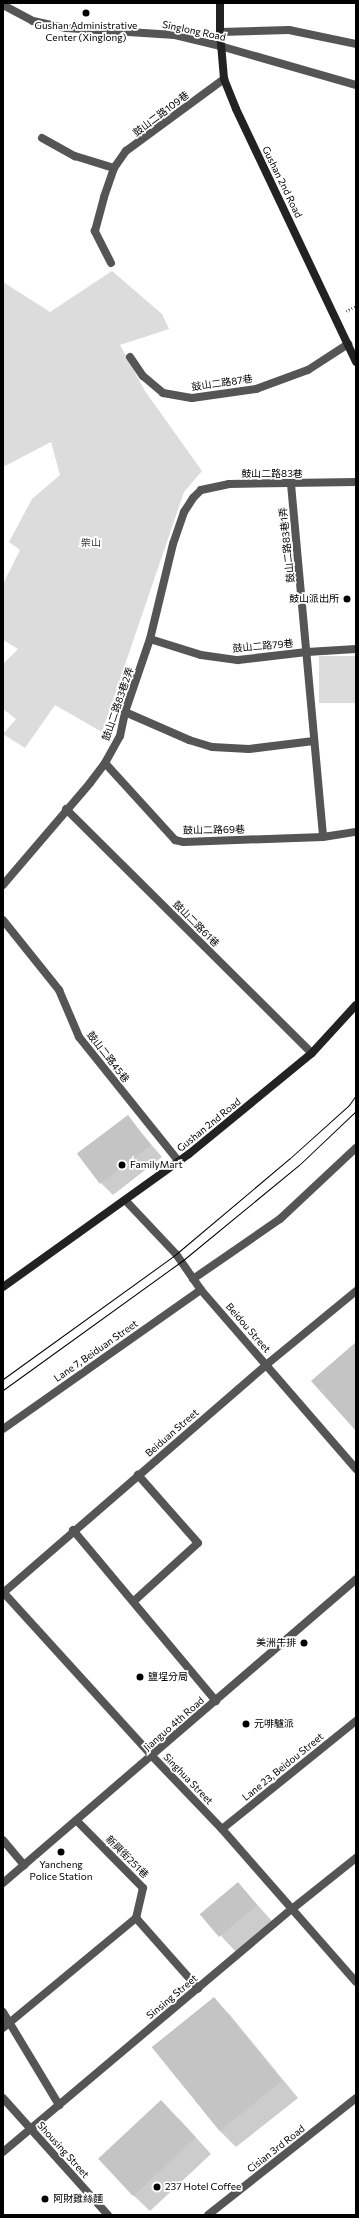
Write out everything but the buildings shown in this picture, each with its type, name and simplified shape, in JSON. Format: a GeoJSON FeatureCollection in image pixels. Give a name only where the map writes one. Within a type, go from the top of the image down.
{"type":"FeatureCollection","features":[{"type":"Feature","properties":{"kind":"street","name":"Gushan 2nd Road"},"geometry":{"type":"LineString","coordinates":[[220,3],[220,46],[224,79],[236,109],[356,362]]}},
{"type":"Feature","properties":{"kind":"street","name":"Singlong Road"},"geometry":{"type":"LineString","coordinates":[[3,5],[33,21],[66,28],[161,33],[220,46],[356,85]]}},
{"type":"Feature","properties":{"kind":"street"},"geometry":{"type":"LineString","coordinates":[[220,32],[289,30],[356,44]]}},
{"type":"Feature","properties":{"kind":"street","name":"鼓山二路109巷"},"geometry":{"type":"LineString","coordinates":[[111,263],[95,231],[104,197],[114,168],[126,151],[224,79]]}},
{"type":"Feature","properties":{"kind":"street"},"geometry":{"type":"LineString","coordinates":[[42,138],[75,156],[114,168]]}},
{"type":"Feature","properties":{"kind":"street","name":"鼓山二路87巷"},"geometry":{"type":"LineString","coordinates":[[130,357],[143,376],[163,393],[192,398],[256,389],[308,370],[348,344]]}},
{"type":"Feature","properties":{"kind":"street","name":"鼓山二路83巷"},"geometry":{"type":"LineString","coordinates":[[193,498],[201,490],[229,484],[356,482]]}},
{"type":"Feature","properties":{"kind":"street","name":"鼓山二路83巷1弄"},"geometry":{"type":"LineString","coordinates":[[291,484],[308,652],[314,741],[323,837]]}},
{"type":"Feature","properties":{"kind":"street","name":"鼓山二路83巷2弄"},"geometry":{"type":"LineString","coordinates":[[3,885],[105,763],[120,736],[125,712],[150,639],[173,544],[184,512],[193,498]]}},
{"type":"Feature","properties":{"kind":"street","name":"鼓山二路79巷"},"geometry":{"type":"LineString","coordinates":[[150,639],[201,655],[238,660],[308,652],[356,649]]}},
{"type":"Feature","properties":{"kind":"street"},"geometry":{"type":"LineString","coordinates":[[125,712],[189,740],[212,747],[249,749],[314,741]]}},
{"type":"Feature","properties":{"kind":"street","name":"鼓山二路69巷"},"geometry":{"type":"LineString","coordinates":[[105,763],[175,840],[184,842],[323,837],[356,832]]}},
{"type":"Feature","properties":{"kind":"street","name":"鼓山二路61巷"},"geometry":{"type":"LineString","coordinates":[[66,810],[312,1053]]}},
{"type":"Feature","properties":{"kind":"street","name":"鼓山二路45巷"},"geometry":{"type":"LineString","coordinates":[[3,920],[59,990],[79,1037],[179,1162]]}},
{"type":"Feature","properties":{"kind":"street","name":"Gushan 2nd Road"},"geometry":{"type":"LineString","coordinates":[[3,1287],[179,1162],[312,1053],[356,1005]]}},
{"type":"Feature","properties":{"kind":"street"},"geometry":{"type":"LineString","coordinates":[[192,1279],[280,1219],[356,1148]]}},
{"type":"Feature","properties":{"kind":"street","name":"Beidou Street"},"geometry":{"type":"LineString","coordinates":[[126,1201],[176,1254],[201,1290],[356,1469]]}},
{"type":"Feature","properties":{"kind":"street","name":"Lane 7, Beiduan Street"},"geometry":{"type":"LineString","coordinates":[[3,1429],[201,1290]]}},
{"type":"Feature","properties":{"kind":"street","name":"Beiduan Street"},"geometry":{"type":"LineString","coordinates":[[3,1592],[266,1364],[356,1291]]}},
{"type":"Feature","properties":{"kind":"street"},"geometry":{"type":"LineString","coordinates":[[134,1601],[198,1543],[138,1475]]}},
{"type":"Feature","properties":{"kind":"street"},"geometry":{"type":"LineString","coordinates":[[73,1530],[134,1601],[216,1701]]}},
{"type":"Feature","properties":{"kind":"street","name":"Jianguo 4th Road"},"geometry":{"type":"LineString","coordinates":[[3,1883],[77,1821],[356,1579]]}},
{"type":"Feature","properties":{"kind":"street","name":"Singhua Street"},"geometry":{"type":"LineString","coordinates":[[3,1592],[152,1756],[222,1829],[356,1982]]}},
{"type":"Feature","properties":{"kind":"street","name":"Lane 23, Beidou Street"},"geometry":{"type":"LineString","coordinates":[[222,1829],[356,1721]]}},
{"type":"Feature","properties":{"kind":"street","name":"新興街251巷"},"geometry":{"type":"LineString","coordinates":[[77,1821],[143,1888],[136,1918]]}},
{"type":"Feature","properties":{"kind":"street"},"geometry":{"type":"LineString","coordinates":[[3,1840],[24,1865]]}},
{"type":"Feature","properties":{"kind":"street","name":"Sinsing Street"},"geometry":{"type":"LineString","coordinates":[[3,2152],[292,1909],[356,1858]]}},
{"type":"Feature","properties":{"kind":"street"},"geometry":{"type":"LineString","coordinates":[[6,2025],[136,1918],[198,1988]]}},
{"type":"Feature","properties":{"kind":"street"},"geometry":{"type":"LineString","coordinates":[[3,2012],[6,2025],[59,2105]]}},
{"type":"Feature","properties":{"kind":"street","name":"Shousing Street"},"geometry":{"type":"LineString","coordinates":[[3,2098],[108,2215]]}},
{"type":"Feature","properties":{"kind":"street","name":"Cisian 3rd Road"},"geometry":{"type":"LineString","coordinates":[[208,2215],[356,2098]]}},
{"type":"Feature","properties":{"kind":"green space","name":"柴山"},"geometry":{"type":"Polygon","coordinates":[[[112,271],[162,314],[169,329],[120,345],[145,391],[202,471],[184,492],[102,732],[55,705],[25,748],[3,734],[16,719],[3,709],[3,664],[18,649],[3,640],[3,584],[20,550],[9,542],[32,499],[60,475],[51,442],[3,467],[3,282],[50,312],[112,271]]]}},
{"type":"Feature","properties":{"kind":"green space"},"geometry":{"type":"Polygon","coordinates":[[[319,656],[356,656],[356,703],[319,703],[319,656]]]}},
{"type":"Feature","properties":{"kind":"tram line"},"geometry":{"type":"LineString","coordinates":[[3,1379],[176,1254],[289,1159],[349,1105],[356,1095]]}},
{"type":"Feature","properties":{"kind":"tram line"},"geometry":{"type":"LineString","coordinates":[[3,1390],[182,1261],[299,1165],[356,1111]]}},
{"type":"Feature","properties":{"kind":"place","name":"Gushan Administrative Center (Xinglong)"},"geometry":{"type":"Point","coordinates":[86,13]}},
{"type":"Feature","properties":{"kind":"place","name":"鼓山派出所"},"geometry":{"type":"Point","coordinates":[347,599]}},
{"type":"Feature","properties":{"kind":"place","name":"FamilyMart"},"geometry":{"type":"Point","coordinates":[122,1165]}},
{"type":"Feature","properties":{"kind":"place","name":"美洲牛排"},"geometry":{"type":"Point","coordinates":[304,1643]}},
{"type":"Feature","properties":{"kind":"place","name":"鹽埕分局"},"geometry":{"type":"Point","coordinates":[140,1677]}},
{"type":"Feature","properties":{"kind":"place","name":"元啡驢派"},"geometry":{"type":"Point","coordinates":[246,1724]}},
{"type":"Feature","properties":{"kind":"place","name":"Yancheng Police Station"},"geometry":{"type":"Point","coordinates":[61,1852]}},
{"type":"Feature","properties":{"kind":"place","name":"237 Hotel Coffee"},"geometry":{"type":"Point","coordinates":[157,2187]}},
{"type":"Feature","properties":{"kind":"place","name":"阿財雞絲麵"},"geometry":{"type":"Point","coordinates":[45,2199]}}]}
